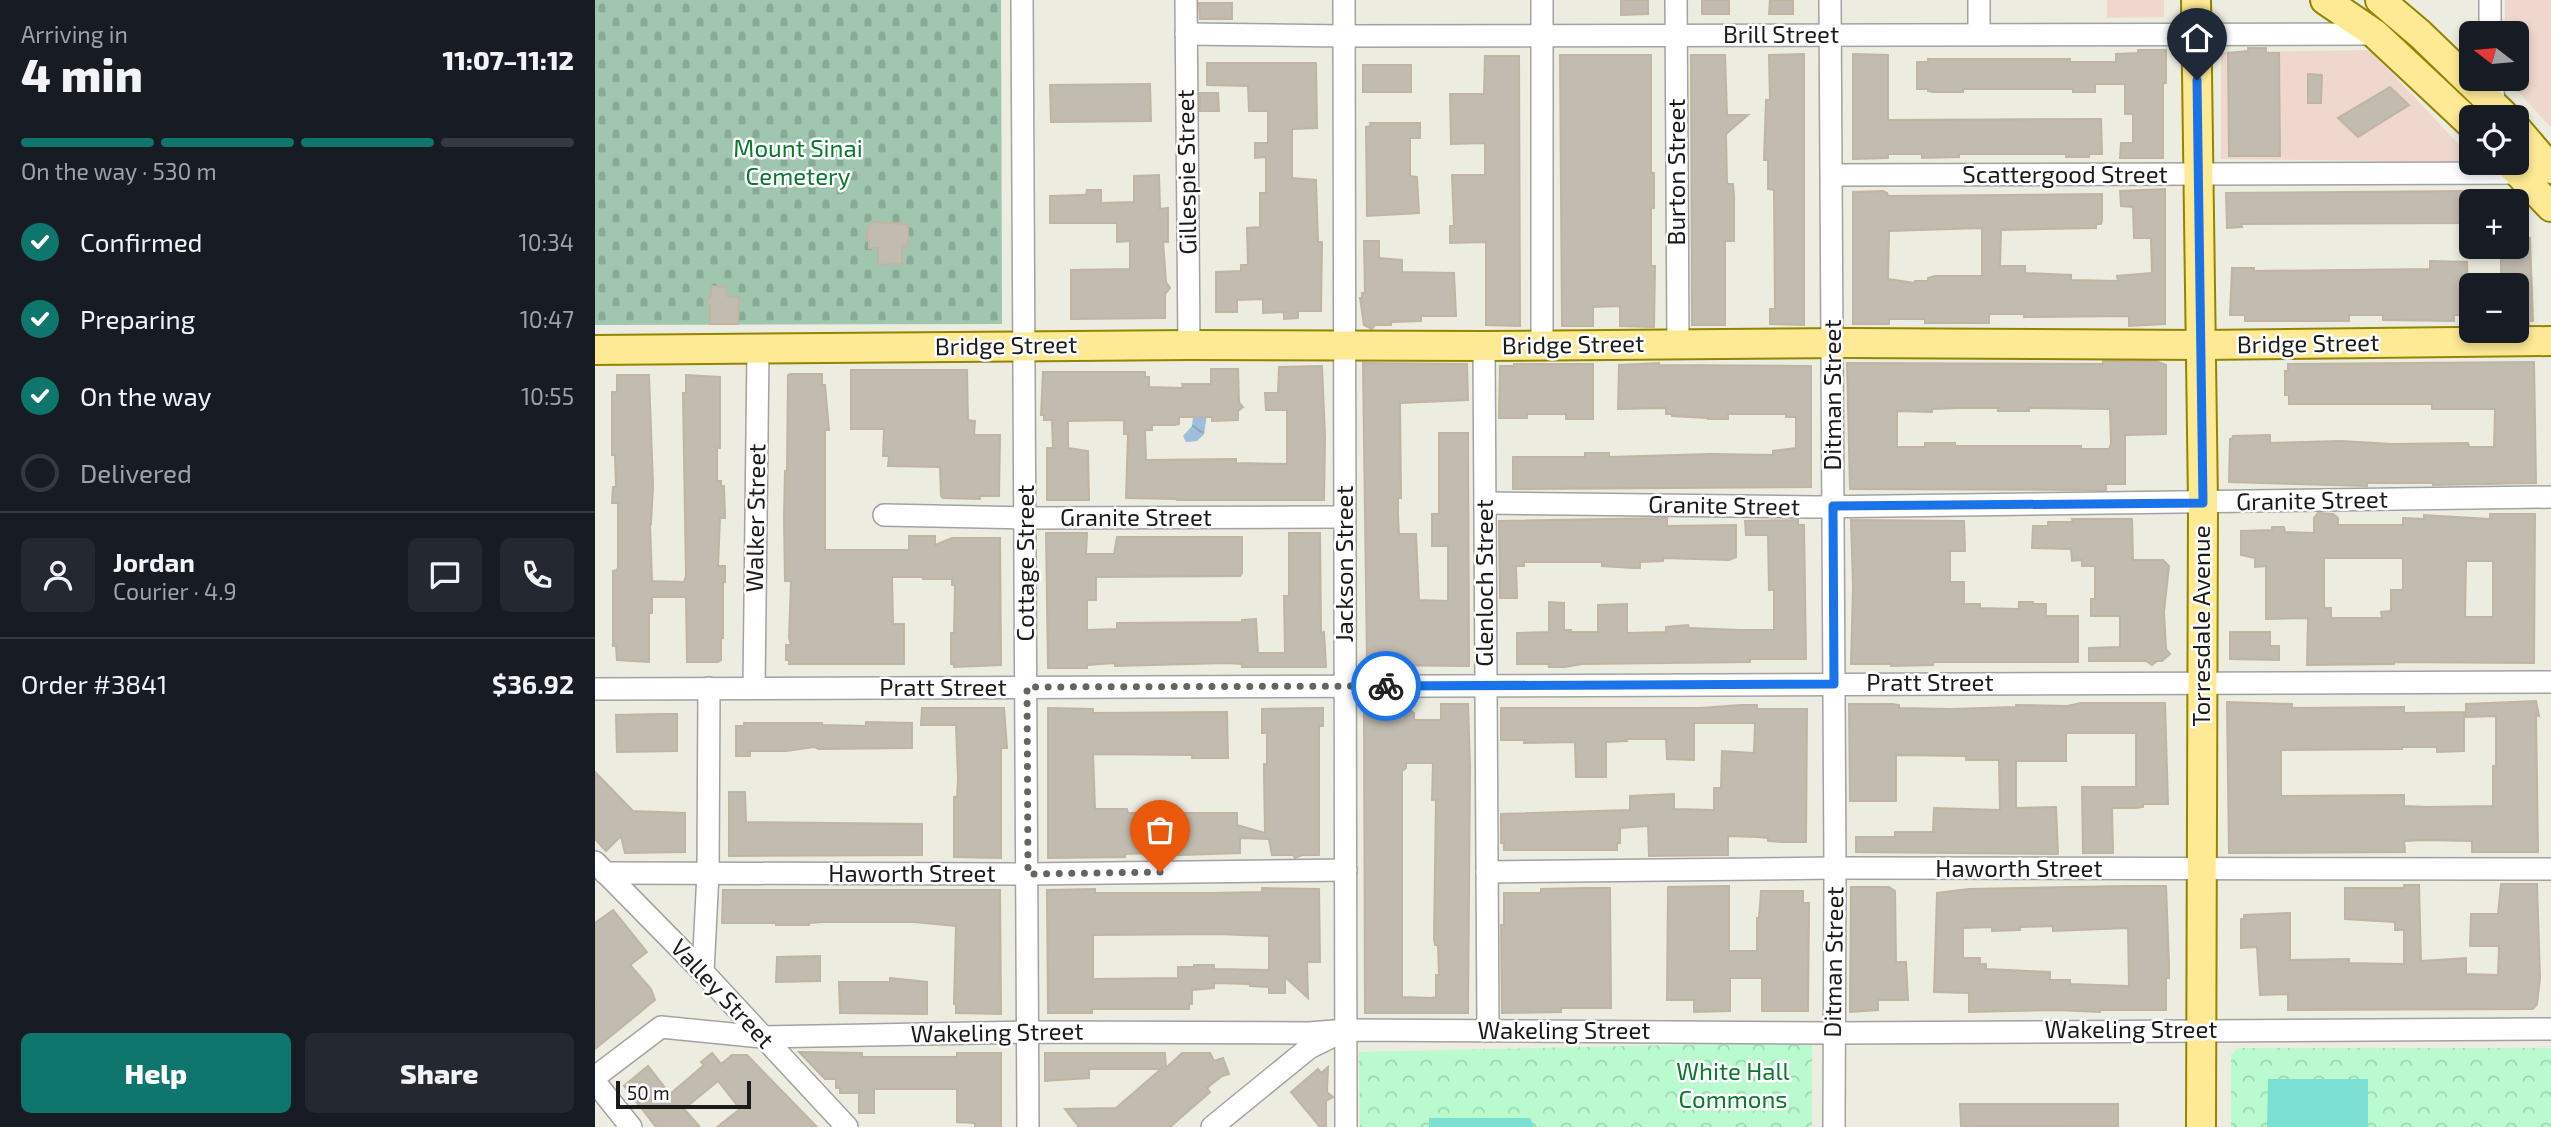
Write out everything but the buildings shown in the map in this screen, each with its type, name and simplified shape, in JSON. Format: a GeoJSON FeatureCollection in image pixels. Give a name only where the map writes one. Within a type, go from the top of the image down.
{"type":"FeatureCollection","features":[{"type":"Feature","properties":{"kind":"main road","name":"Torresdale Avenue"},"geometry":{"type":"LineString","coordinates":[[2196,0],[2203,503],[2200,1127]]}},
{"type":"Feature","properties":{"kind":"main road"},"geometry":{"type":"LineString","coordinates":[[2325,0],[2375,34],[2459,113]]}},
{"type":"Feature","properties":{"kind":"main road"},"geometry":{"type":"LineString","coordinates":[[2379,0],[2420,34],[2494,104]]}},
{"type":"Feature","properties":{"kind":"main road"},"geometry":{"type":"LineString","coordinates":[[2529,144],[2551,171]]}},
{"type":"Feature","properties":{"kind":"main road"},"geometry":{"type":"LineString","coordinates":[[2521,175],[2551,207]]}},
{"type":"Feature","properties":{"kind":"main road","name":"Bridge Street"},"geometry":{"type":"LineString","coordinates":[[595,350],[1189,345],[2202,345],[2551,341]]}},
{"type":"Feature","properties":{"kind":"street","name":"Cottage Street"},"geometry":{"type":"LineString","coordinates":[[1022,0],[1028,1127]]}},
{"type":"Feature","properties":{"kind":"street","name":"Gillespie Street"},"geometry":{"type":"LineString","coordinates":[[1186,0],[1189,345]]}},
{"type":"Feature","properties":{"kind":"street","name":"Jackson Street"},"geometry":{"type":"LineString","coordinates":[[1343,0],[1346,1127]]}},
{"type":"Feature","properties":{"kind":"street"},"geometry":{"type":"LineString","coordinates":[[1542,0],[1542,344]]}},
{"type":"Feature","properties":{"kind":"street","name":"Burton Street"},"geometry":{"type":"LineString","coordinates":[[1676,0],[1678,344]]}},
{"type":"Feature","properties":{"kind":"street","name":"Ditman Street"},"geometry":{"type":"LineString","coordinates":[[1830,0],[1834,1127]]}},
{"type":"Feature","properties":{"kind":"street"},"geometry":{"type":"LineString","coordinates":[[1979,0],[1979,34]]}},
{"type":"Feature","properties":{"kind":"street"},"geometry":{"type":"LineString","coordinates":[[2490,0],[2490,21]]}},
{"type":"Feature","properties":{"kind":"street","name":"Brill Street"},"geometry":{"type":"LineString","coordinates":[[1186,34],[2375,34]]}},
{"type":"Feature","properties":{"kind":"street","name":"Scattergood Street"},"geometry":{"type":"LineString","coordinates":[[1832,175],[2199,176],[2459,169]]}},
{"type":"Feature","properties":{"kind":"street","name":"Scattergood Street"},"geometry":{"type":"LineString","coordinates":[[2529,169],[2551,171]]}},
{"type":"Feature","properties":{"kind":"street","name":"Glenloch Street"},"geometry":{"type":"LineString","coordinates":[[1484,346],[1488,1031]]}},
{"type":"Feature","properties":{"kind":"street","name":"Walker Street"},"geometry":{"type":"LineString","coordinates":[[754,688],[758,349]]}},
{"type":"Feature","properties":{"kind":"street","name":"Granite Street"},"geometry":{"type":"LineString","coordinates":[[1485,503],[1833,506],[2551,497]]}},
{"type":"Feature","properties":{"kind":"street","name":"Granite Street"},"geometry":{"type":"LineString","coordinates":[[884,515],[1026,518],[1345,517]]}},
{"type":"Feature","properties":{"kind":"street","name":"Pratt Street"},"geometry":{"type":"LineString","coordinates":[[595,689],[2551,682]]}},
{"type":"Feature","properties":{"kind":"street"},"geometry":{"type":"LineString","coordinates":[[703,972],[708,873],[709,688]]}},
{"type":"Feature","properties":{"kind":"street","name":"Haworth Street"},"geometry":{"type":"LineString","coordinates":[[600,867],[708,873],[1028,874],[1346,870]]}},
{"type":"Feature","properties":{"kind":"street","name":"Valley Street"},"geometry":{"type":"LineString","coordinates":[[600,867],[703,972],[847,1127]]}},
{"type":"Feature","properties":{"kind":"street","name":"Haworth Street"},"geometry":{"type":"LineString","coordinates":[[1487,872],[1835,868],[2551,869]]}},
{"type":"Feature","properties":{"kind":"street","name":"Wakeling Street"},"geometry":{"type":"LineString","coordinates":[[595,1079],[661,1027],[762,1037],[1028,1032],[1309,1033],[1346,1030],[1834,1032],[2551,1029]]}},
{"type":"Feature","properties":{"kind":"street"},"geometry":{"type":"LineString","coordinates":[[1212,1127],[1309,1048],[1346,1030]]}},
{"type":"Feature","properties":{"kind":"street"},"geometry":{"type":"LineString","coordinates":[[595,1079],[631,1127]]}},
{"type":"Feature","properties":{"kind":"shaded area"},"geometry":{"type":"Polygon","coordinates":[[[2107,0],[2164,0],[2164,17],[2107,18],[2107,0]]]}},
{"type":"Feature","properties":{"kind":"shaded area"},"geometry":{"type":"Polygon","coordinates":[[[2505,0],[2551,0],[2551,128],[2518,91],[2529,91],[2529,21],[2505,21],[2505,0]]]}},
{"type":"Feature","properties":{"kind":"shaded area"},"geometry":{"type":"Polygon","coordinates":[[[2370,50],[2459,145],[2459,162],[2221,159],[2221,52],[2370,50]]]}},
{"type":"Feature","properties":{"kind":"shaded area"},"geometry":{"type":"Polygon","coordinates":[[[2268,1079],[2368,1079],[2368,1127],[2267,1127],[2268,1079]]]}},
{"type":"Feature","properties":{"kind":"shaded area"},"geometry":{"type":"Polygon","coordinates":[[[1429,1118],[1530,1118],[1534,1127],[1429,1127],[1429,1118]]]}},
{"type":"Feature","properties":{"kind":"green space","name":"Mount Sinai Cemetery"},"geometry":{"type":"Polygon","coordinates":[[[595,0],[1001,0],[1002,324],[595,325],[595,0]]]}},
{"type":"Feature","properties":{"kind":"green space","name":"White Hall Commons"},"geometry":{"type":"Polygon","coordinates":[[[1812,1042],[1812,1127],[1360,1127],[1359,1052],[1812,1042]]]}},
{"type":"Feature","properties":{"kind":"green space"},"geometry":{"type":"Polygon","coordinates":[[[2238,1048],[2551,1048],[2551,1127],[2231,1127],[2231,1055],[2238,1048]]]}},
{"type":"Feature","properties":{"kind":"water"},"geometry":{"type":"Polygon","coordinates":[[[1207,414],[1204,434],[1197,441],[1186,442],[1183,436],[1192,426],[1193,417],[1207,414]]]}},
{"type":"Feature","properties":{"kind":"way so far"},"geometry":{"type":"LineString","coordinates":[[1160,872],[1028,874],[1027,687],[1386,686]]}},
{"type":"Feature","properties":{"kind":"route"},"geometry":{"type":"LineString","coordinates":[[1386,686],[1834,684],[1833,506],[2203,503],[2197,80]]}}]}
